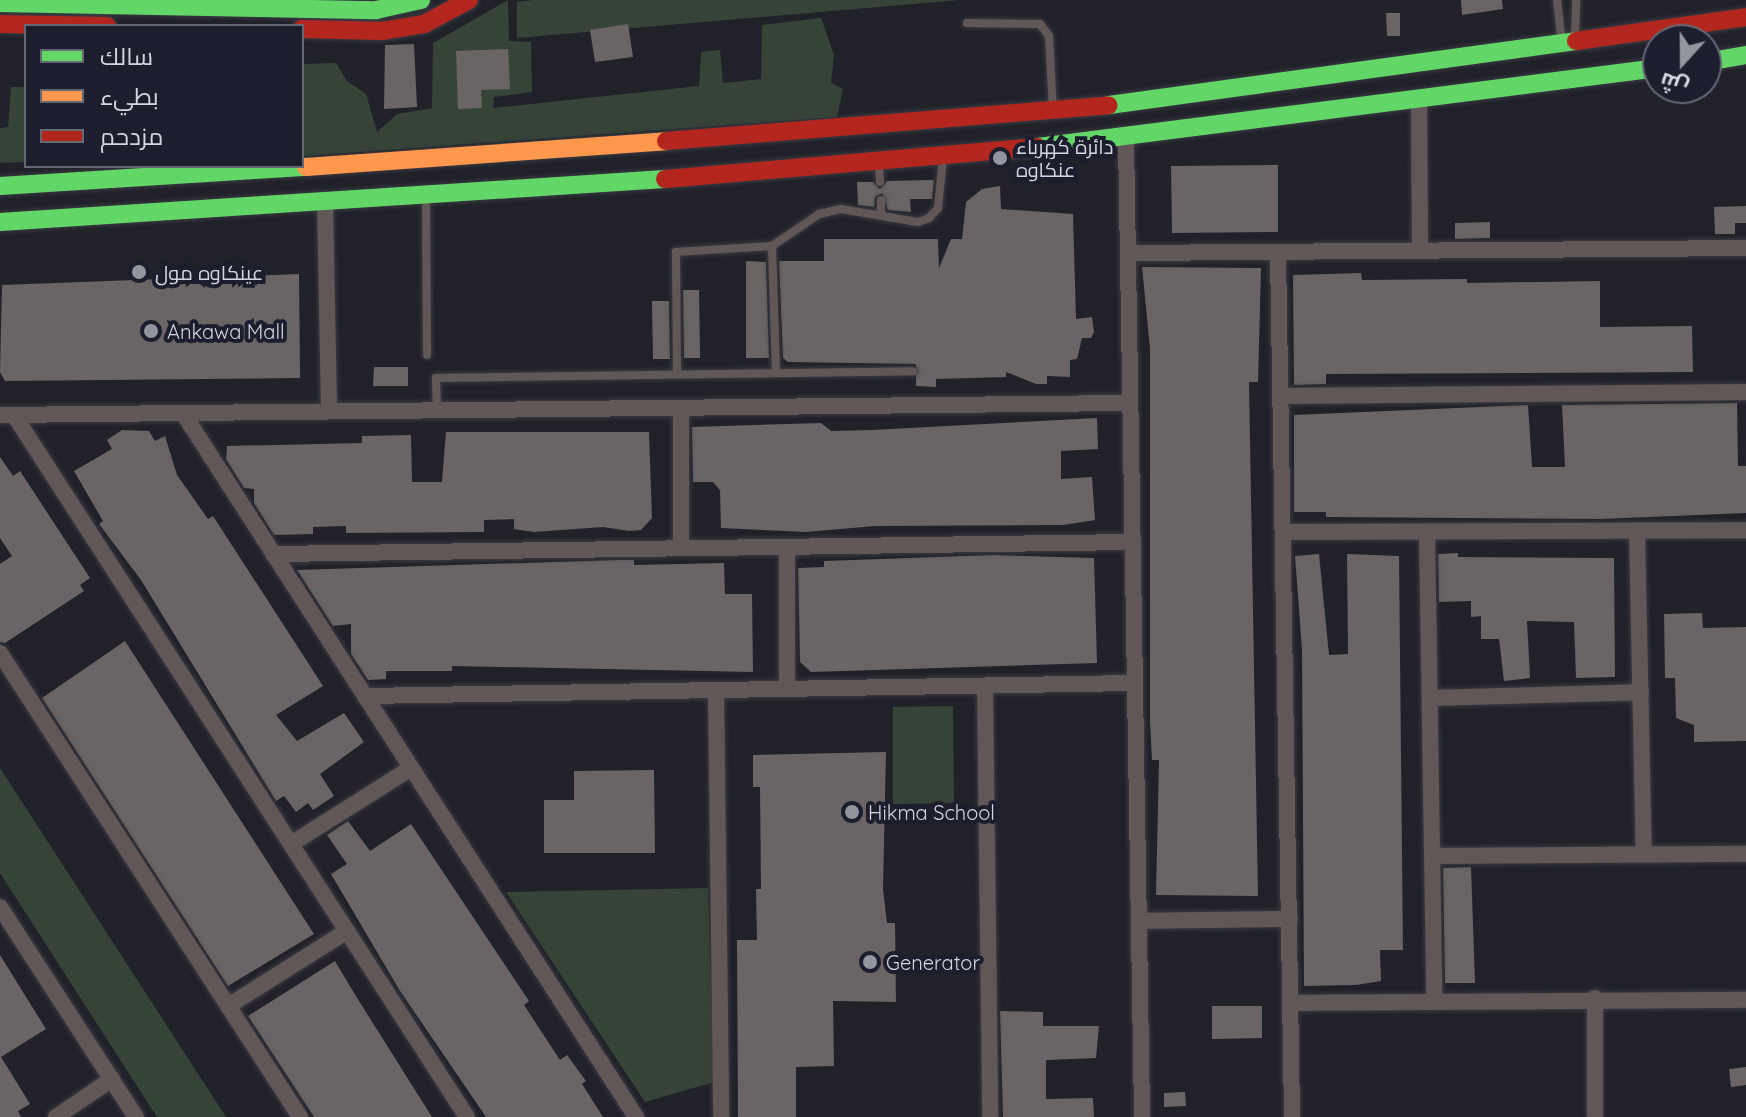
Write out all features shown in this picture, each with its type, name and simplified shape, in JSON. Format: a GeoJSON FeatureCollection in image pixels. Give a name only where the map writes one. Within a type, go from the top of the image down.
{"type":"FeatureCollection","features":[{"type":"Feature","properties":{"kind":"street"},"geometry":{"type":"LineString","coordinates":[[0,3],[376,10],[421,0]]}},
{"type":"Feature","properties":{"kind":"street"},"geometry":{"type":"LineString","coordinates":[[304,29],[382,31],[424,24],[469,0]]}},
{"type":"Feature","properties":{"kind":"street"},"geometry":{"type":"LineString","coordinates":[[1720,24],[1746,17]]}},
{"type":"Feature","properties":{"kind":"street"},"geometry":{"type":"LineString","coordinates":[[0,24],[24,24]]}},
{"type":"Feature","properties":{"kind":"street"},"geometry":{"type":"LineString","coordinates":[[304,165],[755,135],[1053,110],[1338,77],[1568,43],[1642,37]]}},
{"type":"Feature","properties":{"kind":"street"},"geometry":{"type":"LineString","coordinates":[[1722,59],[1746,55]]}},
{"type":"Feature","properties":{"kind":"street"},"geometry":{"type":"LineString","coordinates":[[0,222],[757,174],[880,172],[943,157],[1126,138],[1642,70]]}},
{"type":"Feature","properties":{"kind":"street"},"geometry":{"type":"LineString","coordinates":[[1419,100],[1420,251]]}},
{"type":"Feature","properties":{"kind":"street"},"geometry":{"type":"LineString","coordinates":[[755,135],[757,174]]}},
{"type":"Feature","properties":{"kind":"street"},"geometry":{"type":"LineString","coordinates":[[1126,138],[1142,1117]]}},
{"type":"Feature","properties":{"kind":"street"},"geometry":{"type":"LineString","coordinates":[[0,186],[266,168]]}},
{"type":"Feature","properties":{"kind":"street"},"geometry":{"type":"LineString","coordinates":[[325,201],[329,411]]}},
{"type":"Feature","properties":{"kind":"street"},"geometry":{"type":"LineString","coordinates":[[1128,253],[1746,248]]}},
{"type":"Feature","properties":{"kind":"street"},"geometry":{"type":"LineString","coordinates":[[1278,252],[1287,532],[1292,1117]]}},
{"type":"Feature","properties":{"kind":"street"},"geometry":{"type":"LineString","coordinates":[[1282,396],[1746,392]]}},
{"type":"Feature","properties":{"kind":"street"},"geometry":{"type":"LineString","coordinates":[[7,415],[1130,403]]}},
{"type":"Feature","properties":{"kind":"street"},"geometry":{"type":"LineString","coordinates":[[681,408],[681,548]]}},
{"type":"Feature","properties":{"kind":"street"},"geometry":{"type":"LineString","coordinates":[[183,413],[636,1117]]}},
{"type":"Feature","properties":{"kind":"street"},"geometry":{"type":"LineString","coordinates":[[7,415],[291,844],[467,1117]]}},
{"type":"Feature","properties":{"kind":"street"},"geometry":{"type":"LineString","coordinates":[[1287,532],[1746,530]]}},
{"type":"Feature","properties":{"kind":"street"},"geometry":{"type":"LineString","coordinates":[[1637,531],[1644,853]]}},
{"type":"Feature","properties":{"kind":"street"},"geometry":{"type":"LineString","coordinates":[[1427,532],[1434,1001]]}},
{"type":"Feature","properties":{"kind":"street"},"geometry":{"type":"LineString","coordinates":[[273,554],[1132,542]]}},
{"type":"Feature","properties":{"kind":"street"},"geometry":{"type":"LineString","coordinates":[[787,547],[787,689]]}},
{"type":"Feature","properties":{"kind":"street"},"geometry":{"type":"LineString","coordinates":[[0,653],[300,1117]]}},
{"type":"Feature","properties":{"kind":"street"},"geometry":{"type":"LineString","coordinates":[[365,696],[1135,683]]}},
{"type":"Feature","properties":{"kind":"street"},"geometry":{"type":"LineString","coordinates":[[985,686],[990,1117]]}},
{"type":"Feature","properties":{"kind":"street"},"geometry":{"type":"LineString","coordinates":[[716,690],[721,1117]]}},
{"type":"Feature","properties":{"kind":"street"},"geometry":{"type":"LineString","coordinates":[[1430,698],[1641,692]]}},
{"type":"Feature","properties":{"kind":"street"},"geometry":{"type":"LineString","coordinates":[[291,844],[411,768]]}},
{"type":"Feature","properties":{"kind":"street"},"geometry":{"type":"LineString","coordinates":[[1432,856],[1746,854]]}},
{"type":"Feature","properties":{"kind":"street"},"geometry":{"type":"LineString","coordinates":[[0,907],[136,1117]]}},
{"type":"Feature","properties":{"kind":"street"},"geometry":{"type":"LineString","coordinates":[[1139,921],[1290,919]]}},
{"type":"Feature","properties":{"kind":"street"},"geometry":{"type":"LineString","coordinates":[[228,1006],[347,931]]}},
{"type":"Feature","properties":{"kind":"street"},"geometry":{"type":"LineString","coordinates":[[1291,1003],[1595,998],[1746,1000]]}},
{"type":"Feature","properties":{"kind":"street"},"geometry":{"type":"LineString","coordinates":[[1595,998],[1595,1117]]}},
{"type":"Feature","properties":{"kind":"street"},"geometry":{"type":"LineString","coordinates":[[56,1117],[112,1079]]}},
{"type":"Feature","properties":{"kind":"lane"},"geometry":{"type":"LineString","coordinates":[[1557,0],[1568,43]]}},
{"type":"Feature","properties":{"kind":"lane"},"geometry":{"type":"LineString","coordinates":[[1568,43],[1576,0]]}},
{"type":"Feature","properties":{"kind":"lane"},"geometry":{"type":"LineString","coordinates":[[967,23],[1040,24],[1049,36],[1053,110]]}},
{"type":"Feature","properties":{"kind":"lane"},"geometry":{"type":"LineString","coordinates":[[677,372],[676,252],[772,246],[819,214],[841,209],[918,222],[929,218],[938,208],[943,157]]}},
{"type":"Feature","properties":{"kind":"lane"},"geometry":{"type":"LineString","coordinates":[[426,196],[427,355]]}},
{"type":"Feature","properties":{"kind":"lane"},"geometry":{"type":"LineString","coordinates":[[881,200],[881,215]]}},
{"type":"Feature","properties":{"kind":"lane"},"geometry":{"type":"LineString","coordinates":[[772,246],[776,372]]}},
{"type":"Feature","properties":{"kind":"lane"},"geometry":{"type":"LineString","coordinates":[[437,409],[436,378],[677,372],[913,371]]}},
{"type":"Feature","properties":{"kind":"green space"},"geometry":{"type":"Polygon","coordinates":[[[508,0],[509,41],[531,42],[532,92],[494,97],[493,108],[699,86],[701,52],[720,50],[723,83],[761,79],[762,25],[821,18],[834,55],[831,83],[843,89],[837,117],[304,156],[304,64],[336,63],[347,81],[366,94],[377,132],[397,114],[432,108],[433,43],[508,0]]]}},
{"type":"Feature","properties":{"kind":"green space"},"geometry":{"type":"Polygon","coordinates":[[[960,0],[517,38],[517,2],[960,0]]]}},
{"type":"Feature","properties":{"kind":"green space"},"geometry":{"type":"Polygon","coordinates":[[[11,87],[24,87],[24,162],[0,163],[0,128],[8,127],[11,87]]]}},
{"type":"Feature","properties":{"kind":"green space"},"geometry":{"type":"Polygon","coordinates":[[[953,706],[954,803],[893,804],[893,707],[953,706]]]}},
{"type":"Feature","properties":{"kind":"green space"},"geometry":{"type":"Polygon","coordinates":[[[0,768],[226,1117],[157,1117],[0,873],[0,768]]]}},
{"type":"Feature","properties":{"kind":"green space"},"geometry":{"type":"Polygon","coordinates":[[[708,888],[714,1082],[645,1102],[506,892],[708,888]]]}},
{"type":"Feature","properties":{"kind":"building"},"geometry":{"type":"Polygon","coordinates":[[[1461,0],[1502,0],[1503,9],[1462,15],[1461,0]]]}},
{"type":"Feature","properties":{"kind":"building"},"geometry":{"type":"Polygon","coordinates":[[[1386,13],[1400,13],[1400,36],[1387,36],[1386,13]]]}},
{"type":"Feature","properties":{"kind":"building"},"geometry":{"type":"Polygon","coordinates":[[[628,24],[633,57],[595,62],[590,30],[628,24]]]}},
{"type":"Feature","properties":{"kind":"building"},"geometry":{"type":"Polygon","coordinates":[[[414,44],[417,107],[384,109],[385,45],[414,44]]]}},
{"type":"Feature","properties":{"kind":"building"},"geometry":{"type":"Polygon","coordinates":[[[508,49],[510,89],[481,90],[482,108],[458,109],[456,51],[508,49]]]}},
{"type":"Feature","properties":{"kind":"building"},"geometry":{"type":"Polygon","coordinates":[[[1278,165],[1278,232],[1172,233],[1171,166],[1278,165]]]}},
{"type":"Feature","properties":{"kind":"building"},"geometry":{"type":"Polygon","coordinates":[[[934,180],[932,199],[910,199],[911,212],[888,210],[882,193],[875,197],[874,207],[858,205],[857,182],[873,182],[880,189],[887,181],[934,180]]]}},
{"type":"Feature","properties":{"kind":"building"},"geometry":{"type":"Polygon","coordinates":[[[1000,186],[1001,209],[1073,214],[1076,319],[1092,317],[1094,332],[1091,338],[1082,338],[1077,359],[1070,360],[1070,377],[1047,376],[1047,384],[1036,384],[1006,372],[1006,377],[936,379],[936,387],[916,386],[916,364],[788,362],[783,358],[779,261],[824,261],[824,239],[938,239],[939,268],[951,239],[962,239],[966,202],[982,189],[1000,186]]]}},
{"type":"Feature","properties":{"kind":"building"},"geometry":{"type":"Polygon","coordinates":[[[1746,206],[1746,223],[1735,223],[1735,234],[1715,234],[1714,207],[1746,206]]]}},
{"type":"Feature","properties":{"kind":"building"},"geometry":{"type":"Polygon","coordinates":[[[1490,222],[1490,238],[1455,239],[1455,223],[1490,222]]]}},
{"type":"Feature","properties":{"kind":"building"},"geometry":{"type":"Polygon","coordinates":[[[746,261],[766,262],[769,358],[746,358],[746,261]]]}},
{"type":"Feature","properties":{"kind":"building"},"geometry":{"type":"Polygon","coordinates":[[[1142,267],[1261,268],[1258,382],[1249,382],[1258,896],[1156,895],[1159,760],[1152,760],[1150,721],[1150,348],[1142,267]]]}},
{"type":"Feature","properties":{"kind":"building"},"geometry":{"type":"Polygon","coordinates":[[[1361,273],[1362,280],[1467,279],[1467,283],[1600,281],[1600,327],[1692,326],[1693,372],[1326,374],[1326,384],[1294,385],[1293,275],[1361,273]]]}},
{"type":"Feature","properties":{"kind":"building","name":"Ankawa Mall"},"geometry":{"type":"Polygon","coordinates":[[[299,274],[300,378],[5,381],[0,372],[2,285],[299,274]]]}},
{"type":"Feature","properties":{"kind":"building"},"geometry":{"type":"Polygon","coordinates":[[[683,290],[699,290],[700,358],[684,358],[683,290]]]}},
{"type":"Feature","properties":{"kind":"building"},"geometry":{"type":"Polygon","coordinates":[[[652,301],[669,301],[670,359],[653,359],[652,301]]]}},
{"type":"Feature","properties":{"kind":"building"},"geometry":{"type":"Polygon","coordinates":[[[374,367],[408,367],[408,386],[373,386],[374,367]]]}},
{"type":"Feature","properties":{"kind":"building"},"geometry":{"type":"Polygon","coordinates":[[[1737,403],[1738,466],[1746,466],[1746,513],[1601,519],[1326,517],[1326,512],[1294,512],[1294,415],[1528,405],[1532,467],[1565,467],[1562,405],[1737,403]]]}},
{"type":"Feature","properties":{"kind":"building"},"geometry":{"type":"Polygon","coordinates":[[[1097,418],[1098,449],[1061,451],[1061,479],[1092,477],[1095,520],[1063,525],[875,526],[806,532],[721,528],[720,490],[713,482],[693,482],[692,427],[821,423],[831,431],[1097,418]]]}},
{"type":"Feature","properties":{"kind":"building"},"geometry":{"type":"Polygon","coordinates":[[[122,430],[149,431],[155,441],[165,436],[177,475],[208,519],[213,516],[323,686],[276,715],[297,741],[344,713],[364,742],[320,774],[334,796],[313,810],[308,803],[296,812],[284,796],[276,801],[141,580],[99,524],[103,521],[74,471],[112,449],[107,440],[122,430]]]}},
{"type":"Feature","properties":{"kind":"building"},"geometry":{"type":"Polygon","coordinates":[[[446,432],[649,432],[652,518],[641,530],[629,531],[603,527],[534,532],[514,529],[514,519],[484,520],[484,532],[346,533],[346,526],[313,527],[313,534],[274,535],[254,503],[254,489],[244,488],[226,459],[227,446],[362,443],[362,436],[411,435],[412,482],[442,482],[446,432]]]}},
{"type":"Feature","properties":{"kind":"building"},"geometry":{"type":"Polygon","coordinates":[[[0,457],[13,476],[20,471],[90,578],[80,585],[84,591],[5,643],[0,642],[0,564],[12,556],[0,538],[0,457]]]}},
{"type":"Feature","properties":{"kind":"building"},"geometry":{"type":"Polygon","coordinates":[[[1458,553],[1458,557],[1614,558],[1615,677],[1576,678],[1574,622],[1527,621],[1530,678],[1504,681],[1499,639],[1481,639],[1481,616],[1471,617],[1471,601],[1439,602],[1438,554],[1458,553]]]}},
{"type":"Feature","properties":{"kind":"building"},"geometry":{"type":"Polygon","coordinates":[[[1319,554],[1329,655],[1348,654],[1347,554],[1399,556],[1403,950],[1380,950],[1381,981],[1356,985],[1304,986],[1302,649],[1295,556],[1319,554]]]}},
{"type":"Feature","properties":{"kind":"building"},"geometry":{"type":"Polygon","coordinates":[[[993,555],[1094,558],[1097,663],[811,672],[800,662],[798,568],[824,567],[824,561],[993,555]]]}},
{"type":"Feature","properties":{"kind":"building"},"geometry":{"type":"Polygon","coordinates":[[[634,560],[634,565],[724,563],[725,594],[752,594],[753,672],[452,666],[452,671],[386,671],[386,679],[368,680],[351,654],[351,624],[333,626],[297,570],[634,560]]]}},
{"type":"Feature","properties":{"kind":"building"},"geometry":{"type":"Polygon","coordinates":[[[1702,613],[1703,628],[1746,627],[1746,741],[1694,742],[1694,725],[1676,718],[1675,678],[1665,678],[1664,614],[1702,613]]]}},
{"type":"Feature","properties":{"kind":"building"},"geometry":{"type":"Polygon","coordinates":[[[125,641],[314,934],[228,986],[42,698],[125,641]]]}},
{"type":"Feature","properties":{"kind":"building"},"geometry":{"type":"Polygon","coordinates":[[[886,752],[883,889],[887,923],[895,923],[896,1002],[833,1001],[834,1066],[796,1067],[796,1117],[738,1117],[737,940],[757,940],[756,889],[761,889],[760,787],[753,787],[753,755],[886,752]]]}},
{"type":"Feature","properties":{"kind":"building"},"geometry":{"type":"Polygon","coordinates":[[[654,770],[655,853],[544,853],[544,800],[574,800],[574,771],[654,770]]]}},
{"type":"Feature","properties":{"kind":"building"},"geometry":{"type":"Polygon","coordinates":[[[348,821],[370,851],[411,824],[529,1001],[524,1005],[560,1060],[567,1055],[586,1081],[582,1084],[603,1117],[486,1117],[400,991],[331,874],[347,864],[327,835],[348,821]]]}},
{"type":"Feature","properties":{"kind":"building"},"geometry":{"type":"Polygon","coordinates":[[[1471,867],[1475,983],[1445,983],[1443,868],[1471,867]]]}},
{"type":"Feature","properties":{"kind":"building"},"geometry":{"type":"Polygon","coordinates":[[[0,955],[46,1029],[1,1057],[30,1104],[18,1111],[21,1117],[0,1117],[0,955]]]}},
{"type":"Feature","properties":{"kind":"building"},"geometry":{"type":"Polygon","coordinates":[[[335,961],[432,1117],[314,1117],[248,1016],[335,961]]]}},
{"type":"Feature","properties":{"kind":"building"},"geometry":{"type":"Polygon","coordinates":[[[1212,1006],[1262,1006],[1262,1038],[1212,1039],[1212,1006]]]}},
{"type":"Feature","properties":{"kind":"building"},"geometry":{"type":"Polygon","coordinates":[[[1000,1011],[1043,1012],[1043,1026],[1099,1026],[1096,1058],[1046,1060],[1046,1099],[1093,1098],[1094,1117],[1003,1117],[1000,1011]]]}},
{"type":"Feature","properties":{"kind":"building"},"geometry":{"type":"Polygon","coordinates":[[[1746,1067],[1746,1085],[1731,1087],[1729,1069],[1746,1067]]]}},
{"type":"Feature","properties":{"kind":"building"},"geometry":{"type":"Polygon","coordinates":[[[1185,1092],[1186,1106],[1164,1107],[1164,1093],[1185,1092]]]}},
{"type":"Feature","properties":{"kind":"traffic: fast"},"geometry":{"type":"LineString","coordinates":[[0,3],[376,10],[421,0]]}},
{"type":"Feature","properties":{"kind":"traffic: fast"},"geometry":{"type":"LineString","coordinates":[[1109,105],[1576,41]]}},
{"type":"Feature","properties":{"kind":"traffic: fast"},"geometry":{"type":"LineString","coordinates":[[1722,59],[1746,55]]}},
{"type":"Feature","properties":{"kind":"traffic: fast"},"geometry":{"type":"LineString","coordinates":[[1038,147],[1642,70]]}},
{"type":"Feature","properties":{"kind":"traffic: fast"},"geometry":{"type":"LineString","coordinates":[[0,186],[290,168]]}},
{"type":"Feature","properties":{"kind":"traffic: fast"},"geometry":{"type":"LineString","coordinates":[[0,222],[665,179]]}},
{"type":"Feature","properties":{"kind":"traffic: slow"},"geometry":{"type":"LineString","coordinates":[[306,167],[666,141]]}},
{"type":"Feature","properties":{"kind":"traffic: jam"},"geometry":{"type":"LineString","coordinates":[[304,29],[382,31],[424,24],[469,0]]}},
{"type":"Feature","properties":{"kind":"traffic: jam"},"geometry":{"type":"LineString","coordinates":[[1576,41],[1746,17]]}},
{"type":"Feature","properties":{"kind":"traffic: jam"},"geometry":{"type":"LineString","coordinates":[[0,24],[24,24]]}},
{"type":"Feature","properties":{"kind":"traffic: jam"},"geometry":{"type":"LineString","coordinates":[[666,141],[1109,105]]}},
{"type":"Feature","properties":{"kind":"traffic: jam"},"geometry":{"type":"LineString","coordinates":[[665,179],[1038,147]]}},
{"type":"Feature","properties":{"kind":"place","name":"دائرة كهرباء عنكاوه"},"geometry":{"type":"Point","coordinates":[1000,158]}},
{"type":"Feature","properties":{"kind":"place","name":"عينكاوه مول"},"geometry":{"type":"Point","coordinates":[139,272]}},
{"type":"Feature","properties":{"kind":"place","name":"Ankawa Mall"},"geometry":{"type":"Point","coordinates":[151,331]}},
{"type":"Feature","properties":{"kind":"place","name":"Hikma School"},"geometry":{"type":"Point","coordinates":[852,812]}},
{"type":"Feature","properties":{"kind":"place","name":"Generator"},"geometry":{"type":"Point","coordinates":[870,962]}}]}
